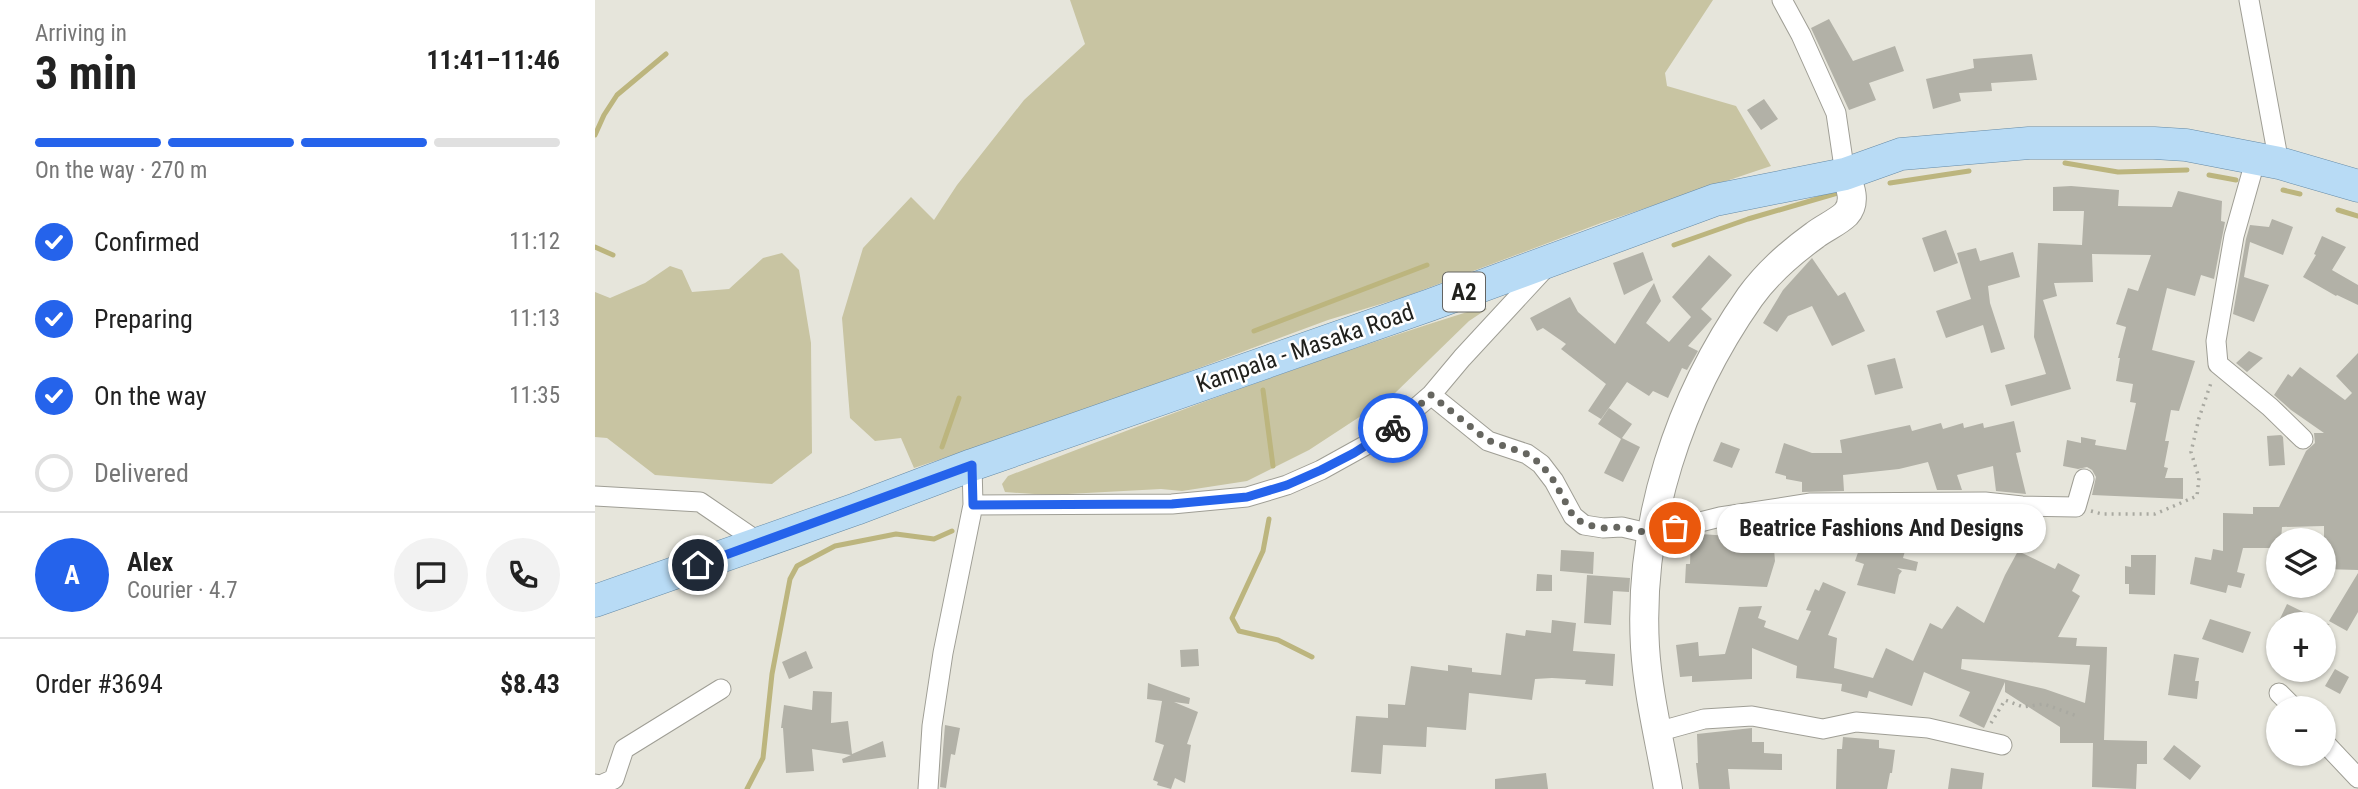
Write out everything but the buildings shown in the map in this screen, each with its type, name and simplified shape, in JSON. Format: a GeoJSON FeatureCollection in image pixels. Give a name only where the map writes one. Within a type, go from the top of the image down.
{"type":"FeatureCollection","features":[{"type":"Feature","properties":{"kind":"main road","name":"Kampala - Masaka Road"},"geometry":{"type":"LineString","coordinates":[[595,601],[972,465],[1430,305],[1715,200],[1845,174],[1901,155],[2029,143],[2186,145],[2267,160],[2358,186]]}},
{"type":"Feature","properties":{"kind":"street"},"geometry":{"type":"LineString","coordinates":[[1668,789],[1645,648],[1647,571],[1663,478],[1690,404],[1721,341],[1757,288],[1785,258],[1846,213],[1852,192],[1845,174],[1836,113],[1782,0]]}},
{"type":"Feature","properties":{"kind":"street"},"geometry":{"type":"LineString","coordinates":[[2249,0],[2267,160],[2234,236],[2216,341],[2218,364],[2270,407],[2302,439]]}},
{"type":"Feature","properties":{"kind":"street"},"geometry":{"type":"LineString","coordinates":[[973,505],[1172,504],[1247,497],[1287,485],[1354,453],[1386,434],[1431,395],[1553,258]]}},
{"type":"Feature","properties":{"kind":"street"},"geometry":{"type":"LineString","coordinates":[[1431,395],[1487,440],[1527,454],[1541,464],[1554,481],[1573,516],[1584,524],[1603,528],[1622,527],[1652,534],[1720,517],[1811,503],[1985,502],[2076,508],[2084,479]]}},
{"type":"Feature","properties":{"kind":"street"},"geometry":{"type":"LineString","coordinates":[[928,789],[932,726],[943,653],[973,505],[972,465]]}},
{"type":"Feature","properties":{"kind":"street"},"geometry":{"type":"LineString","coordinates":[[595,496],[700,502],[761,543]]}},
{"type":"Feature","properties":{"kind":"street"},"geometry":{"type":"LineString","coordinates":[[595,784],[601,785],[614,779],[624,749],[721,689]]}},
{"type":"Feature","properties":{"kind":"street"},"geometry":{"type":"LineString","coordinates":[[1657,732],[1704,719],[1752,716],[1823,729],[1856,722],[1928,728],[2003,745]]}},
{"type":"Feature","properties":{"kind":"street"},"geometry":{"type":"LineString","coordinates":[[2336,755],[2358,778]]}},
{"type":"Feature","properties":{"kind":"path"},"geometry":{"type":"LineString","coordinates":[[2076,508],[2102,514],[2155,514],[2197,496],[2200,478],[2191,452],[2199,418],[2218,364]]}},
{"type":"Feature","properties":{"kind":"path"},"geometry":{"type":"LineString","coordinates":[[1981,740],[2005,700],[2023,707],[2045,704],[2077,716]]}},
{"type":"Feature","properties":{"kind":"shaded area"},"geometry":{"type":"Polygon","coordinates":[[[1070,0],[1713,0],[1665,73],[1667,86],[1736,106],[1771,166],[1601,223],[1404,297],[1328,320],[1062,419],[914,468],[901,438],[875,441],[850,418],[842,318],[863,248],[911,197],[934,220],[957,185],[1024,100],[1085,44],[1070,0]]]}},
{"type":"Feature","properties":{"kind":"shaded area"},"geometry":{"type":"Polygon","coordinates":[[[782,253],[799,270],[811,343],[812,453],[772,484],[655,475],[607,438],[595,437],[595,292],[610,298],[645,283],[670,266],[682,270],[692,292],[729,289],[763,258],[782,253]]]}},
{"type":"Feature","properties":{"kind":"shaded area"},"geometry":{"type":"Polygon","coordinates":[[[1483,307],[1487,309],[1469,321],[1393,395],[1309,450],[1247,481],[1182,491],[1161,489],[1049,495],[1005,492],[1002,484],[1008,476],[1244,387],[1483,307]]]}},
{"type":"Feature","properties":{"kind":"waterway"},"geometry":{"type":"LineString","coordinates":[[595,135],[617,95],[666,54]]}},
{"type":"Feature","properties":{"kind":"waterway"},"geometry":{"type":"LineString","coordinates":[[2065,163],[2118,172],[2187,170]]}},
{"type":"Feature","properties":{"kind":"waterway"},"geometry":{"type":"LineString","coordinates":[[1890,183],[1969,171]]}},
{"type":"Feature","properties":{"kind":"waterway"},"geometry":{"type":"LineString","coordinates":[[2209,175],[2236,180]]}},
{"type":"Feature","properties":{"kind":"waterway"},"geometry":{"type":"LineString","coordinates":[[2283,190],[2300,194]]}},
{"type":"Feature","properties":{"kind":"waterway"},"geometry":{"type":"LineString","coordinates":[[1674,245],[1748,219],[1841,192]]}},
{"type":"Feature","properties":{"kind":"waterway"},"geometry":{"type":"LineString","coordinates":[[2338,210],[2358,216]]}},
{"type":"Feature","properties":{"kind":"waterway"},"geometry":{"type":"LineString","coordinates":[[595,247],[613,255]]}},
{"type":"Feature","properties":{"kind":"waterway"},"geometry":{"type":"LineString","coordinates":[[1254,331],[1427,265]]}},
{"type":"Feature","properties":{"kind":"waterway"},"geometry":{"type":"LineString","coordinates":[[1263,390],[1273,466]]}},
{"type":"Feature","properties":{"kind":"waterway"},"geometry":{"type":"LineString","coordinates":[[942,447],[959,398]]}},
{"type":"Feature","properties":{"kind":"waterway"},"geometry":{"type":"LineString","coordinates":[[1269,519],[1263,551],[1232,618],[1239,631],[1278,640],[1312,657]]}},
{"type":"Feature","properties":{"kind":"waterway"},"geometry":{"type":"LineString","coordinates":[[747,789],[763,758],[772,674],[790,579],[797,566],[835,546],[896,534],[934,539],[952,531]]}},
{"type":"Feature","properties":{"kind":"way so far"},"geometry":{"type":"LineString","coordinates":[[1393,428],[1431,395],[1487,440],[1527,454],[1541,464],[1554,481],[1573,516],[1584,524],[1603,528],[1622,527],[1652,534],[1675,528]]}},
{"type":"Feature","properties":{"kind":"place","name":"Beatrice Fashions And Designs"},"geometry":{"type":"Point","coordinates":[1675,528]}},
{"type":"Feature","properties":{"kind":"route"},"geometry":{"type":"LineString","coordinates":[[698,565],[972,465],[973,505],[1172,504],[1247,497],[1287,485],[1354,453],[1393,428]]}}]}
